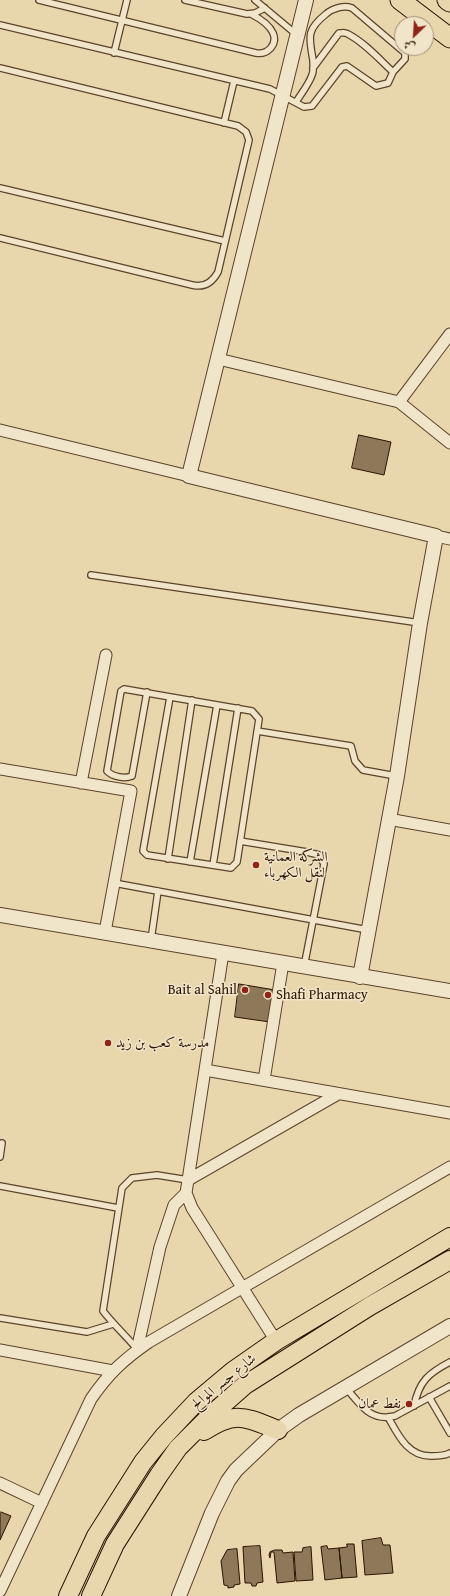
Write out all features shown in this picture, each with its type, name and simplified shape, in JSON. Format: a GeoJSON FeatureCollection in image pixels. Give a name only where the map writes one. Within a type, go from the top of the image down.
{"type":"FeatureCollection","features":[{"type":"Feature","properties":{"kind":"highway"},"geometry":{"type":"LineString","coordinates":[[400,0],[450,38]]}},
{"type":"Feature","properties":{"kind":"main road","name":"شارع جسر الموالح"},"geometry":{"type":"LineString","coordinates":[[68,1596],[96,1536],[143,1462],[164,1436],[196,1402],[233,1371],[276,1341],[450,1237]]}},
{"type":"Feature","properties":{"kind":"main road","name":"شارع جسر الموالح"},"geometry":{"type":"LineString","coordinates":[[91,1596],[115,1544],[155,1480],[178,1448],[211,1415],[245,1385],[370,1306],[450,1260]]}},
{"type":"Feature","properties":{"kind":"main road"},"geometry":{"type":"LineString","coordinates":[[178,1448],[218,1422],[232,1417],[243,1418],[278,1430]]}},
{"type":"Feature","properties":{"kind":"street"},"geometry":{"type":"LineString","coordinates":[[189,476],[306,0]]}},
{"type":"Feature","properties":{"kind":"street"},"geometry":{"type":"LineString","coordinates":[[298,28],[313,0]]}},
{"type":"Feature","properties":{"kind":"street"},"geometry":{"type":"LineString","coordinates":[[400,402],[450,334]]}},
{"type":"Feature","properties":{"kind":"street"},"geometry":{"type":"LineString","coordinates":[[218,359],[400,402],[450,443]]}},
{"type":"Feature","properties":{"kind":"street"},"geometry":{"type":"LineString","coordinates":[[0,430],[450,539]]}},
{"type":"Feature","properties":{"kind":"street"},"geometry":{"type":"LineString","coordinates":[[360,977],[397,776],[420,623],[436,536]]}},
{"type":"Feature","properties":{"kind":"street"},"geometry":{"type":"LineString","coordinates":[[82,783],[106,655]]}},
{"type":"Feature","properties":{"kind":"street"},"geometry":{"type":"LineString","coordinates":[[0,769],[131,791],[105,932]]}},
{"type":"Feature","properties":{"kind":"street"},"geometry":{"type":"LineString","coordinates":[[388,819],[450,830]]}},
{"type":"Feature","properties":{"kind":"street"},"geometry":{"type":"LineString","coordinates":[[0,915],[450,991]]}},
{"type":"Feature","properties":{"kind":"street"},"geometry":{"type":"LineString","coordinates":[[223,953],[186,1193],[192,1208],[276,1341]]}},
{"type":"Feature","properties":{"kind":"street"},"geometry":{"type":"LineString","coordinates":[[264,1080],[282,963]]}},
{"type":"Feature","properties":{"kind":"street"},"geometry":{"type":"LineString","coordinates":[[205,1070],[450,1113]]}},
{"type":"Feature","properties":{"kind":"street"},"geometry":{"type":"LineString","coordinates":[[188,1180],[338,1094]]}},
{"type":"Feature","properties":{"kind":"street"},"geometry":{"type":"LineString","coordinates":[[0,1591],[91,1399],[103,1381],[113,1371],[137,1350],[450,1167]]}},
{"type":"Feature","properties":{"kind":"street"},"geometry":{"type":"LineString","coordinates":[[137,1350],[160,1247],[174,1205],[186,1193]]}},
{"type":"Feature","properties":{"kind":"street"},"geometry":{"type":"LineString","coordinates":[[179,1596],[212,1513],[228,1481],[236,1470],[278,1430],[299,1415],[450,1326]]}},
{"type":"Feature","properties":{"kind":"street"},"geometry":{"type":"LineString","coordinates":[[0,1350],[113,1371]]}},
{"type":"Feature","properties":{"kind":"street"},"geometry":{"type":"LineString","coordinates":[[0,1483],[42,1503]]}},
{"type":"Feature","properties":{"kind":"lane"},"geometry":{"type":"LineString","coordinates":[[39,0],[256,53],[264,53],[273,45],[273,33],[262,20],[251,14]]}},
{"type":"Feature","properties":{"kind":"lane"},"geometry":{"type":"LineString","coordinates":[[114,52],[127,0]]}},
{"type":"Feature","properties":{"kind":"lane"},"geometry":{"type":"LineString","coordinates":[[185,0],[243,14],[251,14],[265,8]]}},
{"type":"Feature","properties":{"kind":"lane"},"geometry":{"type":"LineString","coordinates":[[256,0],[265,8],[298,28]]}},
{"type":"Feature","properties":{"kind":"lane"},"geometry":{"type":"LineString","coordinates":[[0,25],[270,89],[304,107],[312,106],[342,67],[347,66],[376,86],[388,83],[393,72],[405,60],[404,53],[352,8],[348,6],[330,11],[319,20],[310,32],[309,42],[313,68],[312,75],[296,102]]}},
{"type":"Feature","properties":{"kind":"lane"},"geometry":{"type":"LineString","coordinates":[[313,68],[339,33],[344,33],[348,34],[368,49],[393,72]]}},
{"type":"Feature","properties":{"kind":"lane"},"geometry":{"type":"LineString","coordinates":[[0,68],[224,123],[242,129],[246,132],[249,140],[225,241],[215,276],[209,283],[199,286],[0,238]]}},
{"type":"Feature","properties":{"kind":"lane"},"geometry":{"type":"LineString","coordinates":[[224,123],[234,81]]}},
{"type":"Feature","properties":{"kind":"lane"},"geometry":{"type":"LineString","coordinates":[[0,188],[225,241]]}},
{"type":"Feature","properties":{"kind":"lane"},"geometry":{"type":"LineString","coordinates":[[91,575],[420,623]]}},
{"type":"Feature","properties":{"kind":"lane"},"geometry":{"type":"LineString","coordinates":[[147,692],[132,776],[127,778],[110,774],[108,771],[122,691],[124,689],[147,692],[252,711],[259,719],[237,862],[231,868],[147,855],[143,851],[170,697]]}},
{"type":"Feature","properties":{"kind":"lane"},"geometry":{"type":"LineString","coordinates":[[168,859],[192,700]]}},
{"type":"Feature","properties":{"kind":"lane"},"geometry":{"type":"LineString","coordinates":[[190,862],[217,705]]}},
{"type":"Feature","properties":{"kind":"lane"},"geometry":{"type":"LineString","coordinates":[[213,865],[238,708]]}},
{"type":"Feature","properties":{"kind":"lane"},"geometry":{"type":"LineString","coordinates":[[257,731],[351,746],[355,761],[363,770],[397,776]]}},
{"type":"Feature","properties":{"kind":"lane"},"geometry":{"type":"LineString","coordinates":[[240,841],[308,852],[318,855],[324,864],[304,967]]}},
{"type":"Feature","properties":{"kind":"lane"},"geometry":{"type":"LineString","coordinates":[[114,883],[369,930]]}},
{"type":"Feature","properties":{"kind":"lane"},"geometry":{"type":"LineString","coordinates":[[151,940],[158,891]]}},
{"type":"Feature","properties":{"kind":"lane"},"geometry":{"type":"LineString","coordinates":[[0,1157],[2,1143]]}},
{"type":"Feature","properties":{"kind":"lane"},"geometry":{"type":"LineString","coordinates":[[137,1350],[103,1311],[122,1188],[132,1178],[157,1175],[188,1180]]}},
{"type":"Feature","properties":{"kind":"lane"},"geometry":{"type":"LineString","coordinates":[[0,1186],[118,1208]]}},
{"type":"Feature","properties":{"kind":"lane"},"geometry":{"type":"LineString","coordinates":[[0,1318],[87,1332],[113,1324]]}},
{"type":"Feature","properties":{"kind":"lane"},"geometry":{"type":"LineString","coordinates":[[414,1406],[416,1395],[420,1386],[427,1377],[435,1370],[450,1362]]}},
{"type":"Feature","properties":{"kind":"lane"},"geometry":{"type":"LineString","coordinates":[[346,1388],[366,1411],[380,1417],[388,1417],[395,1416],[450,1386]]}},
{"type":"Feature","properties":{"kind":"lane"},"geometry":{"type":"LineString","coordinates":[[429,1397],[450,1433]]}},
{"type":"Feature","properties":{"kind":"lane"},"geometry":{"type":"LineString","coordinates":[[388,1417],[404,1443],[416,1454],[441,1456],[450,1453]]}},
{"type":"Feature","properties":{"kind":"building"},"geometry":{"type":"Polygon","coordinates":[[[359,435],[391,442],[384,475],[352,468],[359,435]]]}},
{"type":"Feature","properties":{"kind":"building"},"geometry":{"type":"Polygon","coordinates":[[[239,984],[275,990],[270,1022],[235,1017],[239,984]]]}},
{"type":"Feature","properties":{"kind":"building"},"geometry":{"type":"Polygon","coordinates":[[[1,1512],[11,1516],[0,1540],[0,1513],[1,1512]]]}},
{"type":"Feature","properties":{"kind":"building"},"geometry":{"type":"Polygon","coordinates":[[[381,1538],[383,1545],[390,1545],[393,1573],[365,1575],[362,1541],[381,1538]]]}},
{"type":"Feature","properties":{"kind":"building"},"geometry":{"type":"Polygon","coordinates":[[[347,1544],[354,1544],[357,1577],[342,1578],[339,1548],[347,1547],[347,1544]]]}},
{"type":"Feature","properties":{"kind":"building"},"geometry":{"type":"Polygon","coordinates":[[[260,1546],[263,1582],[257,1583],[256,1586],[252,1586],[251,1583],[245,1583],[243,1547],[260,1546]]]}},
{"type":"Feature","properties":{"kind":"building"},"geometry":{"type":"Polygon","coordinates":[[[327,1546],[328,1549],[339,1548],[342,1578],[325,1580],[321,1547],[327,1546]]]}},
{"type":"Feature","properties":{"kind":"building"},"geometry":{"type":"Polygon","coordinates":[[[311,1547],[313,1580],[296,1581],[294,1552],[302,1552],[303,1548],[311,1547]]]}},
{"type":"Feature","properties":{"kind":"building"},"geometry":{"type":"Polygon","coordinates":[[[237,1549],[240,1584],[228,1588],[228,1586],[224,1585],[221,1561],[227,1550],[237,1549]]]}},
{"type":"Feature","properties":{"kind":"building"},"geometry":{"type":"Polygon","coordinates":[[[282,1550],[283,1553],[293,1552],[295,1581],[277,1583],[274,1552],[271,1552],[270,1558],[269,1555],[270,1552],[282,1550]]]}},
{"type":"Feature","properties":{"kind":"place","name":"الشرکة العمانیة لنقل الکهرباء"},"geometry":{"type":"Point","coordinates":[256,865]}},
{"type":"Feature","properties":{"kind":"place","name":"Bait al Sahil"},"geometry":{"type":"Point","coordinates":[245,990]}},
{"type":"Feature","properties":{"kind":"place","name":"Shafi Pharmacy"},"geometry":{"type":"Point","coordinates":[268,995]}},
{"type":"Feature","properties":{"kind":"place","name":"مدرسة كعب بن زيد"},"geometry":{"type":"Point","coordinates":[108,1043]}},
{"type":"Feature","properties":{"kind":"place","name":"نفط عمان"},"geometry":{"type":"Point","coordinates":[409,1404]}}]}
